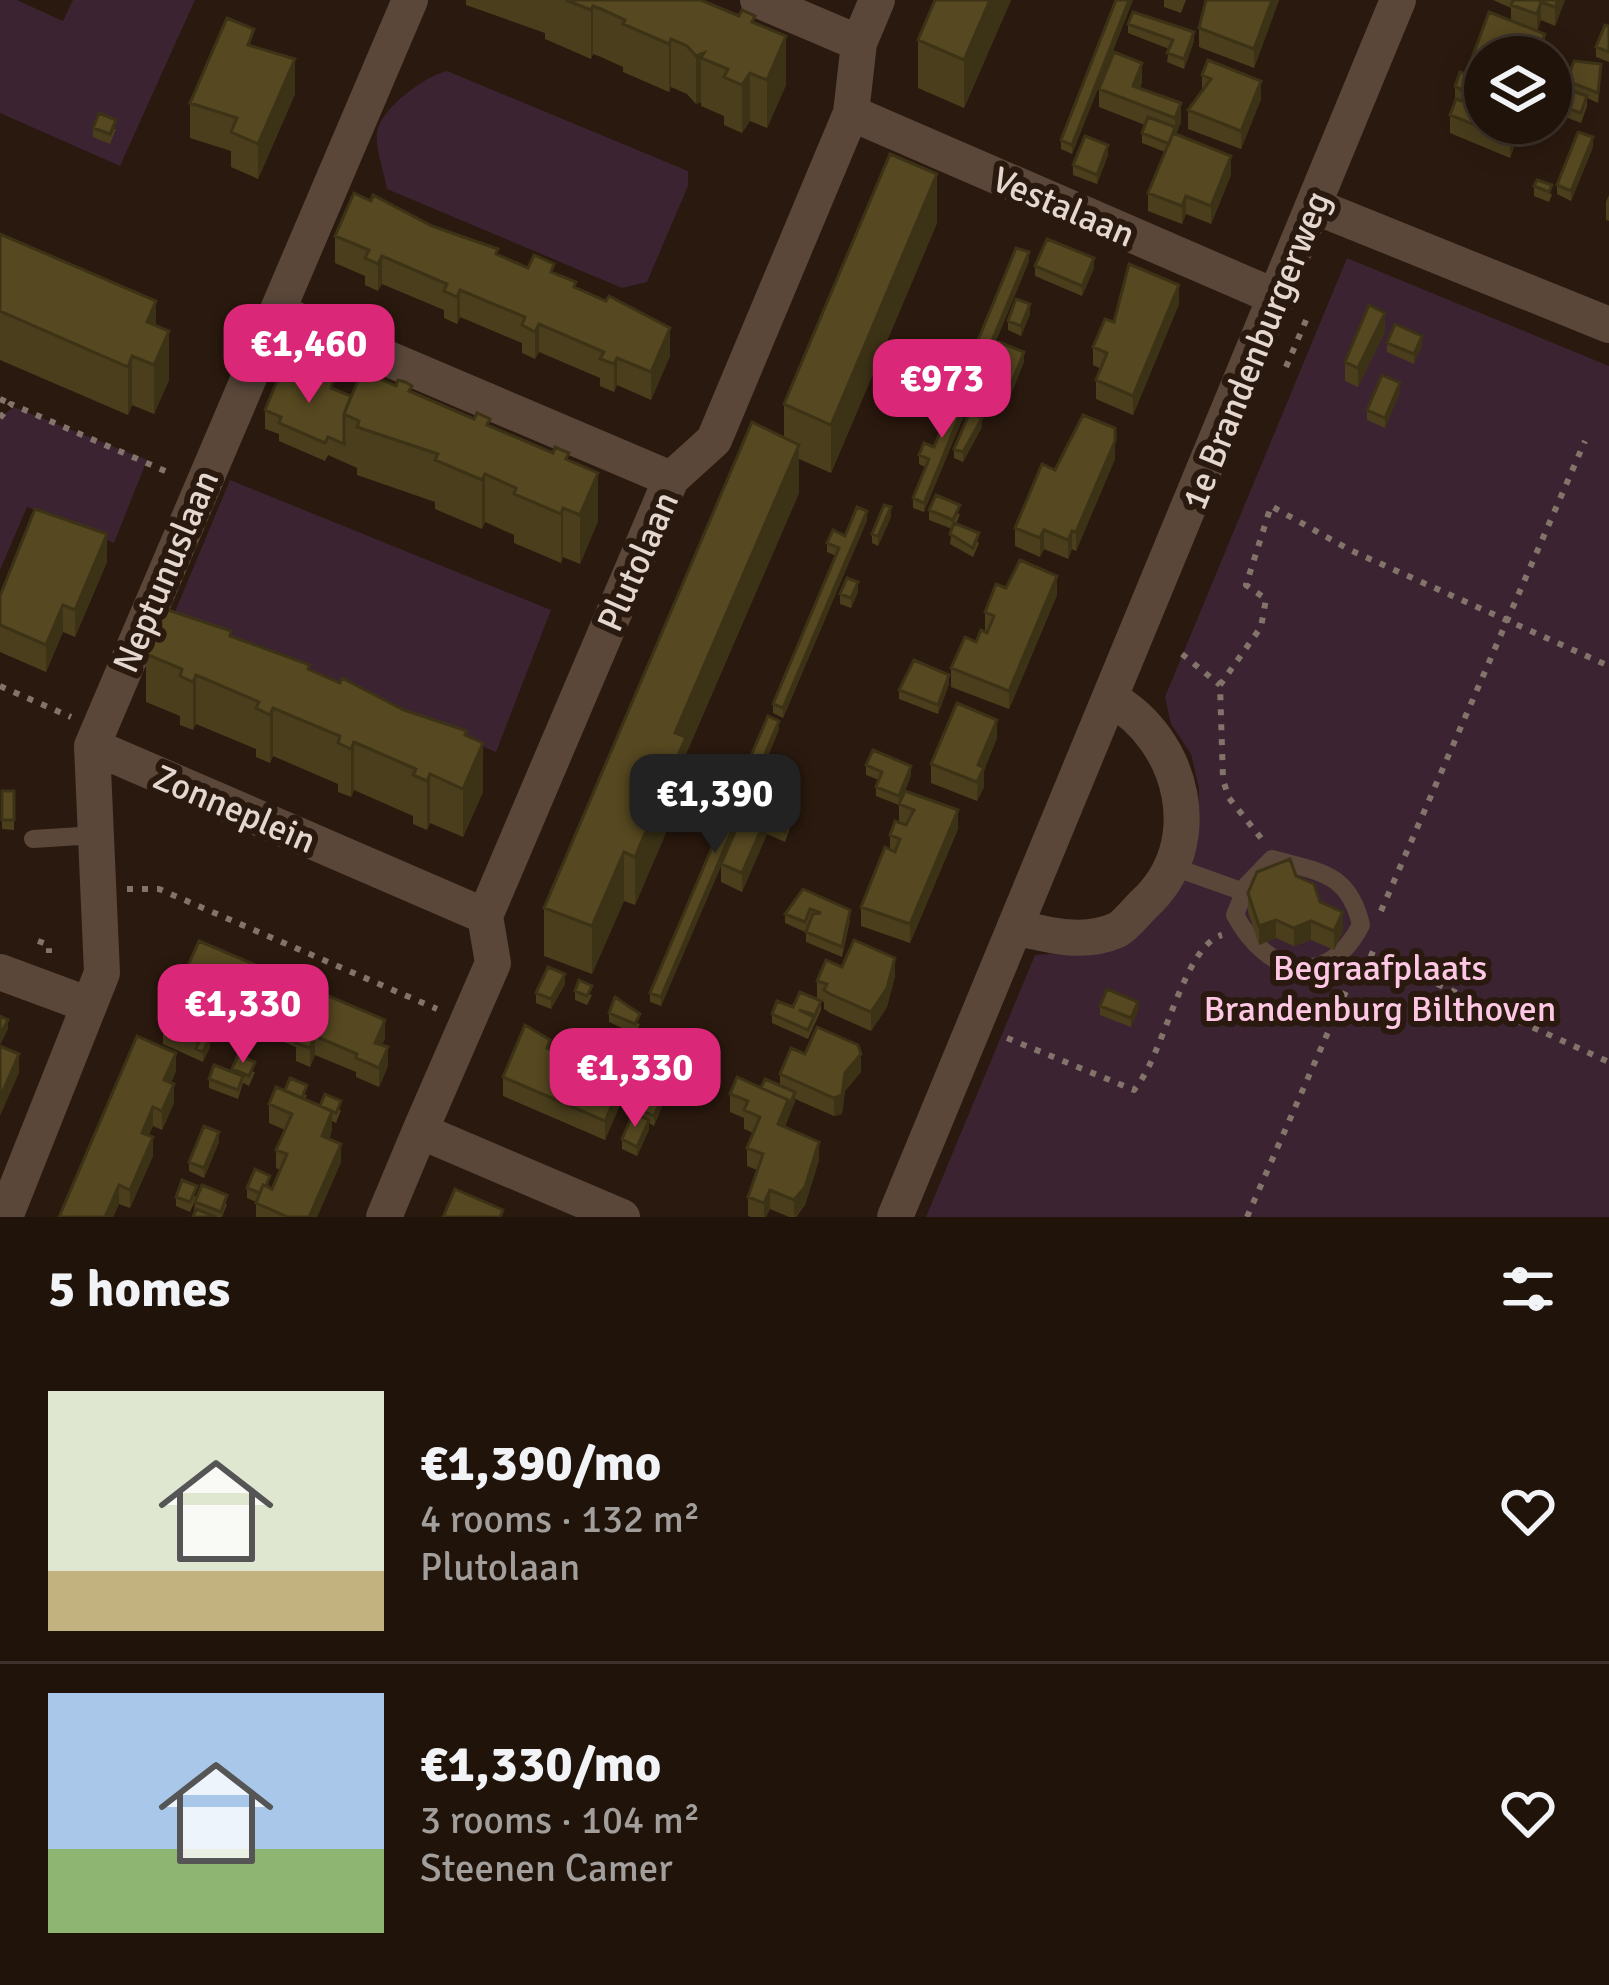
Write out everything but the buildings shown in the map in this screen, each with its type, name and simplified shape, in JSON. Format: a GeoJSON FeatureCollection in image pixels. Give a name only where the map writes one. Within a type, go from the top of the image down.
{"type":"FeatureCollection","features":[{"type":"Feature","properties":{"kind":"street","name":"Neptunuslaan"},"geometry":{"type":"LineString","coordinates":[[92,746],[410,0]]}},
{"type":"Feature","properties":{"kind":"street"},"geometry":{"type":"LineString","coordinates":[[758,0],[859,44]]}},
{"type":"Feature","properties":{"kind":"street","name":"Plutolaan"},"geometry":{"type":"LineString","coordinates":[[384,1217],[493,963],[485,916],[671,479],[714,440],[851,113],[859,44],[877,0]]}},
{"type":"Feature","properties":{"kind":"street","name":"1e Brandenburgerweg"},"geometry":{"type":"LineString","coordinates":[[895,1217],[1398,0]]}},
{"type":"Feature","properties":{"kind":"street","name":"Vestalaan"},"geometry":{"type":"LineString","coordinates":[[851,113],[1278,298]]}},
{"type":"Feature","properties":{"kind":"street"},"geometry":{"type":"LineString","coordinates":[[1314,206],[1609,325]]}},
{"type":"Feature","properties":{"kind":"street"},"geometry":{"type":"LineString","coordinates":[[278,312],[671,479]]}},
{"type":"Feature","properties":{"kind":"street"},"geometry":{"type":"LineString","coordinates":[[1016,927],[1059,939],[1117,930],[1162,888],[1181,837],[1180,784],[1141,716],[1111,699]]}},
{"type":"Feature","properties":{"kind":"street"},"geometry":{"type":"LineString","coordinates":[[5,1217],[102,973],[92,746]]}},
{"type":"Feature","properties":{"kind":"street","name":"Zonneplein"},"geometry":{"type":"LineString","coordinates":[[92,746],[485,916]]}},
{"type":"Feature","properties":{"kind":"street"},"geometry":{"type":"LineString","coordinates":[[0,972],[89,1005]]}},
{"type":"Feature","properties":{"kind":"street"},"geometry":{"type":"LineString","coordinates":[[421,1131],[622,1217]]}},
{"type":"Feature","properties":{"kind":"lane"},"geometry":{"type":"LineString","coordinates":[[33,839],[96,835]]}},
{"type":"Feature","properties":{"kind":"lane"},"geometry":{"type":"LineString","coordinates":[[1272,859],[1330,875],[1354,898],[1361,925],[1358,946],[1322,967],[1279,964],[1251,945],[1235,915],[1244,892],[1272,859]]}},
{"type":"Feature","properties":{"kind":"lane"},"geometry":{"type":"LineString","coordinates":[[1171,866],[1244,892]]}},
{"type":"Feature","properties":{"kind":"path"},"geometry":{"type":"LineString","coordinates":[[0,399],[199,486]]}},
{"type":"Feature","properties":{"kind":"path"},"geometry":{"type":"LineString","coordinates":[[0,418],[11,404]]}},
{"type":"Feature","properties":{"kind":"path"},"geometry":{"type":"LineString","coordinates":[[1247,1217],[1358,946],[1585,441]]}},
{"type":"Feature","properties":{"kind":"path"},"geometry":{"type":"LineString","coordinates":[[1243,813],[1229,798],[1223,780],[1220,685],[1261,627],[1266,599],[1246,585],[1271,506],[1350,550],[1609,666]]}},
{"type":"Feature","properties":{"kind":"path"},"geometry":{"type":"LineString","coordinates":[[1182,654],[1220,685]]}},
{"type":"Feature","properties":{"kind":"path"},"geometry":{"type":"LineString","coordinates":[[0,686],[44,710],[85,722],[92,746]]}},
{"type":"Feature","properties":{"kind":"path"},"geometry":{"type":"LineString","coordinates":[[99,889],[159,889],[468,1023]]}},
{"type":"Feature","properties":{"kind":"path"},"geometry":{"type":"LineString","coordinates":[[1007,1039],[1134,1090],[1149,1073],[1196,957],[1212,938],[1243,930]]}},
{"type":"Feature","properties":{"kind":"path"},"geometry":{"type":"LineString","coordinates":[[1358,946],[1609,1062]]}},
{"type":"Feature","properties":{"kind":"green space"},"geometry":{"type":"Polygon","coordinates":[[[0,0],[17,0],[63,21],[73,0],[195,0],[120,166],[0,113],[0,0]]]}},
{"type":"Feature","properties":{"kind":"green space"},"geometry":{"type":"Polygon","coordinates":[[[447,71],[688,171],[688,186],[647,282],[622,288],[387,189],[377,145],[380,123],[405,94],[447,71]]]}},
{"type":"Feature","properties":{"kind":"green space","name":"Begraafplaats Brandenburg Bilthoven"},"geometry":{"type":"Polygon","coordinates":[[[1347,258],[1609,366],[1609,1217],[926,1217],[1035,955],[1100,950],[1197,830],[1199,788],[1191,754],[1171,724],[1165,697],[1347,258]]]}},
{"type":"Feature","properties":{"kind":"green space"},"geometry":{"type":"Polygon","coordinates":[[[14,407],[147,460],[114,543],[27,507],[0,570],[0,417],[14,407]]]}},
{"type":"Feature","properties":{"kind":"green space"},"geometry":{"type":"Polygon","coordinates":[[[230,480],[551,610],[496,752],[174,614],[230,480]]]}}]}
